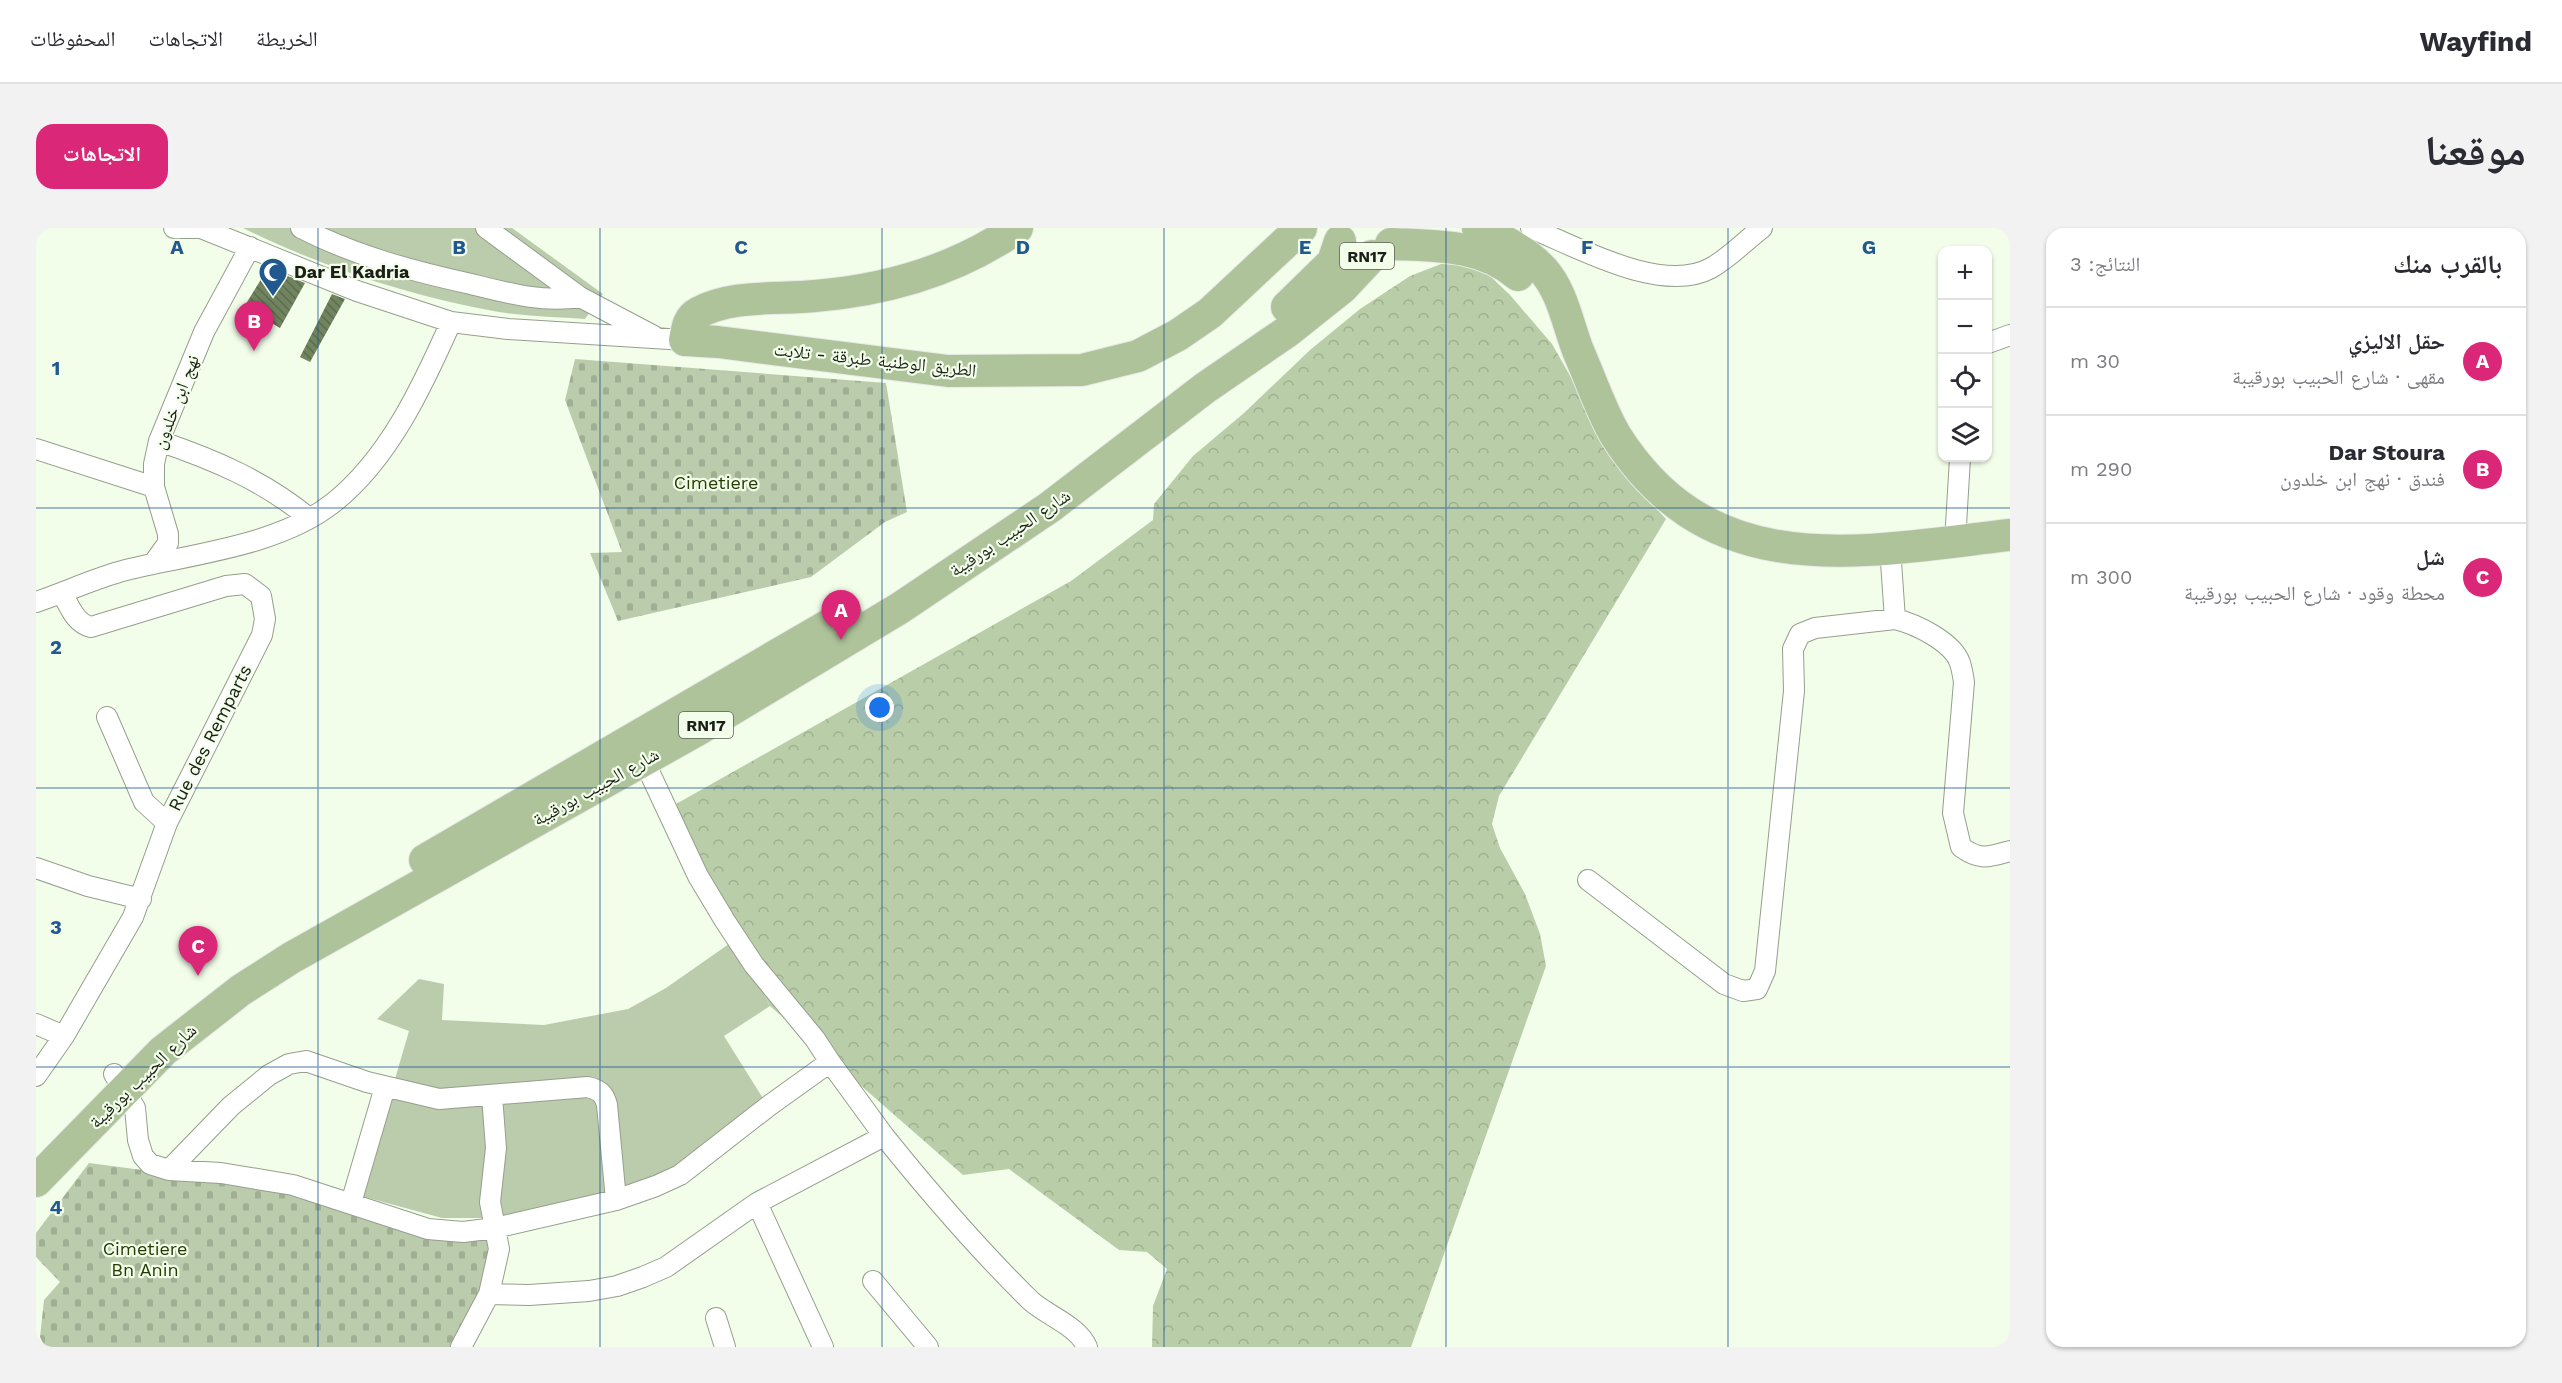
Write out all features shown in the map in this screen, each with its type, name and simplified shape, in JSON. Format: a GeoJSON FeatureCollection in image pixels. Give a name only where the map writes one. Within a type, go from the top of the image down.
{"type":"FeatureCollection","features":[{"type":"Feature","properties":{"kind":"main road"},"geometry":{"type":"LineString","coordinates":[[672,340],[699,312],[743,300],[817,296],[867,290],[896,283],[960,260],[1017,228]]}},
{"type":"Feature","properties":{"kind":"main road"},"geometry":{"type":"LineString","coordinates":[[1478,228],[1542,269],[1561,301],[1567,324],[1615,435],[1648,478],[1681,508],[1714,528],[1755,543],[1809,551],[1890,548],[2010,536]]}},
{"type":"Feature","properties":{"kind":"main road","name":"الطريق الوطنية طبرقة - تلابت"},"geometry":{"type":"LineString","coordinates":[[672,340],[718,342],[948,371],[1082,370],[1138,356],[1178,335],[1210,313],[1291,238],[1317,243],[1338,235]]}},
{"type":"Feature","properties":{"kind":"main road","name":"RN17"},"geometry":{"type":"LineString","coordinates":[[1338,235],[1353,254],[1387,243]]}},
{"type":"Feature","properties":{"kind":"main road","name":"شارع الحبيب بورقيبة"},"geometry":{"type":"LineString","coordinates":[[36,1162],[120,1083],[198,1021],[281,964],[639,750],[1033,499],[1269,323],[1333,262],[1338,235]]}},
{"type":"Feature","properties":{"kind":"main road"},"geometry":{"type":"LineString","coordinates":[[1387,243],[1462,248],[1504,263],[1567,324]]}},
{"type":"Feature","properties":{"kind":"main road","name":"شارع الحبيب بورقيبة"},"geometry":{"type":"LineString","coordinates":[[639,750],[900,608],[1050,507],[1205,388],[1288,331],[1342,288],[1387,243]]}},
{"type":"Feature","properties":{"kind":"main road"},"geometry":{"type":"LineString","coordinates":[[718,342],[726,320],[743,300]]}},
{"type":"Feature","properties":{"kind":"main road","name":"شارع الحبيب بورقيبة"},"geometry":{"type":"LineString","coordinates":[[36,1181],[120,1083]]}},
{"type":"Feature","properties":{"kind":"street"},"geometry":{"type":"LineString","coordinates":[[174,228],[202,228],[357,291],[452,322],[508,329],[672,340]]}},
{"type":"Feature","properties":{"kind":"street"},"geometry":{"type":"LineString","coordinates":[[301,228],[336,246],[372,259],[428,274],[543,299],[580,297]]}},
{"type":"Feature","properties":{"kind":"street"},"geometry":{"type":"LineString","coordinates":[[486,228],[580,297],[672,340]]}},
{"type":"Feature","properties":{"kind":"street"},"geometry":{"type":"LineString","coordinates":[[1531,228],[1640,271],[1685,275],[1711,268],[1762,228]]}},
{"type":"Feature","properties":{"kind":"street"},"geometry":{"type":"LineString","coordinates":[[1542,269],[1562,240]]}},
{"type":"Feature","properties":{"kind":"street","name":"نهج ابن خلدون"},"geometry":{"type":"LineString","coordinates":[[153,564],[168,543],[168,534],[154,487],[154,464],[159,441],[204,332],[250,247]]}},
{"type":"Feature","properties":{"kind":"street"},"geometry":{"type":"LineString","coordinates":[[36,602],[123,571],[251,540],[309,518],[341,495],[363,473],[387,441],[428,375],[452,322]]}},
{"type":"Feature","properties":{"kind":"street"},"geometry":{"type":"LineString","coordinates":[[1992,342],[2010,335]]}},
{"type":"Feature","properties":{"kind":"street"},"geometry":{"type":"LineString","coordinates":[[159,441],[219,463],[256,480],[309,518]]}},
{"type":"Feature","properties":{"kind":"street"},"geometry":{"type":"LineString","coordinates":[[36,449],[154,487]]}},
{"type":"Feature","properties":{"kind":"street"},"geometry":{"type":"LineString","coordinates":[[1955,542],[1960,462]]}},
{"type":"Feature","properties":{"kind":"street"},"geometry":{"type":"LineString","coordinates":[[1890,548],[1895,619]]}},
{"type":"Feature","properties":{"kind":"street","name":"Rue des Remparts"},"geometry":{"type":"LineString","coordinates":[[36,1076],[64,1036],[141,899],[167,823],[262,635],[265,619],[261,596],[245,584],[226,586],[91,627],[82,625],[75,618],[62,593]]}},
{"type":"Feature","properties":{"kind":"street"},"geometry":{"type":"LineString","coordinates":[[1588,880],[1724,984],[1743,991],[1757,989],[1765,971],[1794,691],[1793,649],[1800,634],[1815,628],[1895,619],[1907,622],[1951,649],[1960,662],[1964,682],[1953,813],[1961,847],[1974,857],[1991,856],[2010,851]]}},
{"type":"Feature","properties":{"kind":"street"},"geometry":{"type":"LineString","coordinates":[[107,717],[144,802],[167,823]]}},
{"type":"Feature","properties":{"kind":"street"},"geometry":{"type":"LineString","coordinates":[[639,750],[698,876],[754,965],[815,1039],[884,1136],[956,1220],[1020,1289],[1050,1317],[1079,1335],[1087,1347]]}},
{"type":"Feature","properties":{"kind":"street"},"geometry":{"type":"LineString","coordinates":[[36,868],[88,886],[141,899]]}},
{"type":"Feature","properties":{"kind":"street"},"geometry":{"type":"LineString","coordinates":[[36,1024],[64,1036]]}},
{"type":"Feature","properties":{"kind":"street"},"geometry":{"type":"LineString","coordinates":[[169,1170],[231,1106],[269,1074],[290,1064],[306,1061],[385,1087],[439,1099],[588,1087],[599,1090],[604,1095],[607,1105],[616,1200]]}},
{"type":"Feature","properties":{"kind":"street"},"geometry":{"type":"LineString","coordinates":[[120,1083],[135,1108],[143,1156],[150,1164],[169,1170],[221,1173],[294,1185],[428,1229],[463,1232],[495,1228],[616,1200],[680,1175],[830,1062]]}},
{"type":"Feature","properties":{"kind":"street"},"geometry":{"type":"LineString","coordinates":[[351,1203],[385,1087]]}},
{"type":"Feature","properties":{"kind":"street"},"geometry":{"type":"LineString","coordinates":[[461,1347],[489,1294],[499,1249],[490,1202],[496,1148],[492,1096]]}},
{"type":"Feature","properties":{"kind":"street"},"geometry":{"type":"LineString","coordinates":[[489,1294],[558,1294],[617,1286],[666,1267],[758,1203],[884,1136]]}},
{"type":"Feature","properties":{"kind":"street"},"geometry":{"type":"LineString","coordinates":[[758,1203],[823,1347]]}},
{"type":"Feature","properties":{"kind":"street"},"geometry":{"type":"LineString","coordinates":[[873,1281],[928,1347]]}},
{"type":"Feature","properties":{"kind":"street"},"geometry":{"type":"LineString","coordinates":[[716,1318],[725,1347]]}},
{"type":"Feature","properties":{"kind":"green space"},"geometry":{"type":"Polygon","coordinates":[[[243,228],[512,228],[603,294],[585,319],[499,312],[466,306],[401,289],[336,268],[243,228]]]}},
{"type":"Feature","properties":{"kind":"green space"},"geometry":{"type":"Polygon","coordinates":[[[1441,264],[1463,265],[1486,272],[1510,295],[1552,344],[1630,481],[1666,519],[1499,796],[1492,824],[1500,848],[1525,894],[1540,934],[1546,966],[1411,1347],[1152,1347],[1153,1306],[1167,1269],[1147,1252],[1119,1250],[1009,1169],[963,1175],[770,1006],[669,808],[1071,581],[1153,520],[1154,504],[1193,456],[1244,413],[1310,350],[1360,309],[1410,276],[1441,264]]]}},
{"type":"Feature","properties":{"kind":"green space","name":"Cimetiere"},"geometry":{"type":"Polygon","coordinates":[[[575,359],[886,383],[907,512],[885,522],[811,577],[618,621],[590,553],[622,552],[565,400],[575,359]]]}},
{"type":"Feature","properties":{"kind":"green space"},"geometry":{"type":"Polygon","coordinates":[[[736,939],[770,1006],[724,1036],[764,1100],[676,1171],[620,1194],[582,1218],[442,1218],[361,1196],[409,1031],[377,1019],[419,979],[444,984],[442,1020],[544,1025],[628,1009],[666,988],[736,939]]]}},
{"type":"Feature","properties":{"kind":"green space","name":"Cimetiere Bn Anin"},"geometry":{"type":"Polygon","coordinates":[[[89,1163],[249,1184],[303,1198],[496,1238],[487,1279],[451,1347],[45,1347],[40,1337],[44,1300],[60,1282],[36,1257],[36,1233],[89,1163]]]}},
{"type":"Feature","properties":{"kind":"building"},"geometry":{"type":"Polygon","coordinates":[[[268,268],[305,283],[280,328],[244,307],[268,268]]]}},
{"type":"Feature","properties":{"kind":"building"},"geometry":{"type":"Polygon","coordinates":[[[332,294],[345,299],[310,362],[300,357],[332,294]]]}},
{"type":"Feature","properties":{"kind":"place","name":"Dar El Kadria"},"geometry":{"type":"Point","coordinates":[273,298]}},
{"type":"Feature","properties":{"kind":"place","name":"Dar Stoura"},"geometry":{"type":"Point","coordinates":[254,351]}},
{"type":"Feature","properties":{"kind":"place","name":"حقل الاليزي"},"geometry":{"type":"Point","coordinates":[841,640]}},
{"type":"Feature","properties":{"kind":"place","name":"شل"},"geometry":{"type":"Point","coordinates":[198,976]}}]}
